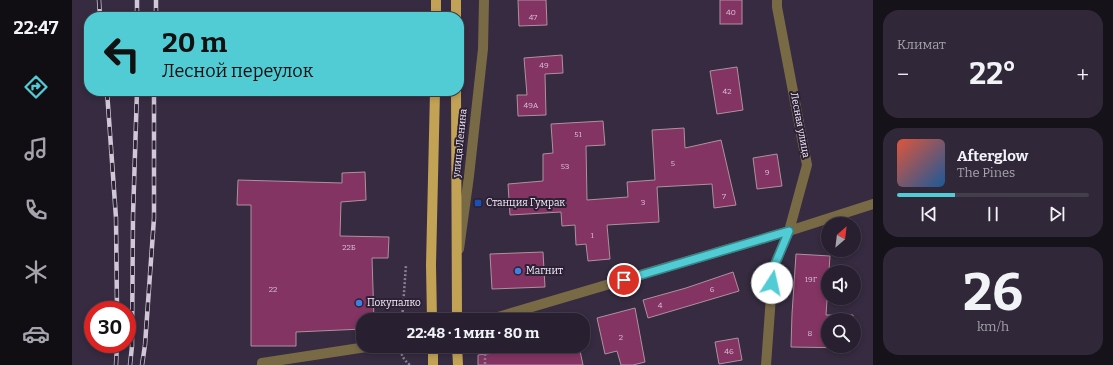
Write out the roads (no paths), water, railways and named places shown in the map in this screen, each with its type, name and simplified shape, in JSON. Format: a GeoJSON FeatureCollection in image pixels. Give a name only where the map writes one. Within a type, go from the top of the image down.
{"type":"FeatureCollection","features":[{"type":"Feature","properties":{"kind":"main road"},"geometry":{"type":"LineString","coordinates":[[436,0],[436,12]]}},
{"type":"Feature","properties":{"kind":"main road"},"geometry":{"type":"LineString","coordinates":[[456,0],[456,12]]}},
{"type":"Feature","properties":{"kind":"main road"},"geometry":{"type":"LineString","coordinates":[[432,313],[431,265],[435,96]]}},
{"type":"Feature","properties":{"kind":"main road","name":"улица Ленина"},"geometry":{"type":"LineString","coordinates":[[456,96],[456,313]]}},
{"type":"Feature","properties":{"kind":"main road"},"geometry":{"type":"LineString","coordinates":[[433,353],[433,365]]}},
{"type":"Feature","properties":{"kind":"main road"},"geometry":{"type":"LineString","coordinates":[[457,353],[458,365]]}},
{"type":"Feature","properties":{"kind":"street","name":"улица Ленина"},"geometry":{"type":"LineString","coordinates":[[456,265],[464,219],[483,49],[484,0]]}},
{"type":"Feature","properties":{"kind":"street","name":"Лесная улица"},"geometry":{"type":"LineString","coordinates":[[766,365],[773,269],[789,231],[807,165],[777,7],[777,0]]}},
{"type":"Feature","properties":{"kind":"street"},"geometry":{"type":"LineString","coordinates":[[512,313],[789,231],[873,204]]}},
{"type":"Feature","properties":{"kind":"street"},"geometry":{"type":"LineString","coordinates":[[262,365],[262,363],[356,349]]}},
{"type":"Feature","properties":{"kind":"railway"},"geometry":{"type":"LineString","coordinates":[[99,0],[100,12]]}},
{"type":"Feature","properties":{"kind":"railway"},"geometry":{"type":"LineString","coordinates":[[137,0],[137,12]]}},
{"type":"Feature","properties":{"kind":"railway"},"geometry":{"type":"LineString","coordinates":[[156,0],[156,12]]}},
{"type":"Feature","properties":{"kind":"railway"},"geometry":{"type":"LineString","coordinates":[[107,96],[116,218],[117,301]]}},
{"type":"Feature","properties":{"kind":"railway"},"geometry":{"type":"LineString","coordinates":[[130,365],[132,346],[133,216],[137,96]]}},
{"type":"Feature","properties":{"kind":"railway"},"geometry":{"type":"LineString","coordinates":[[142,365],[145,345],[154,218],[154,96]]}},
{"type":"Feature","properties":{"kind":"railway"},"geometry":{"type":"LineString","coordinates":[[116,365],[117,353]]}},
{"type":"Feature","properties":{"kind":"place","name":"Станция Гумрак"},"geometry":{"type":"Point","coordinates":[478,203]}},
{"type":"Feature","properties":{"kind":"place","name":"Магнит"},"geometry":{"type":"Point","coordinates":[518,271]}},
{"type":"Feature","properties":{"kind":"place","name":"Покупалко"},"geometry":{"type":"Point","coordinates":[359,303]}}]}
